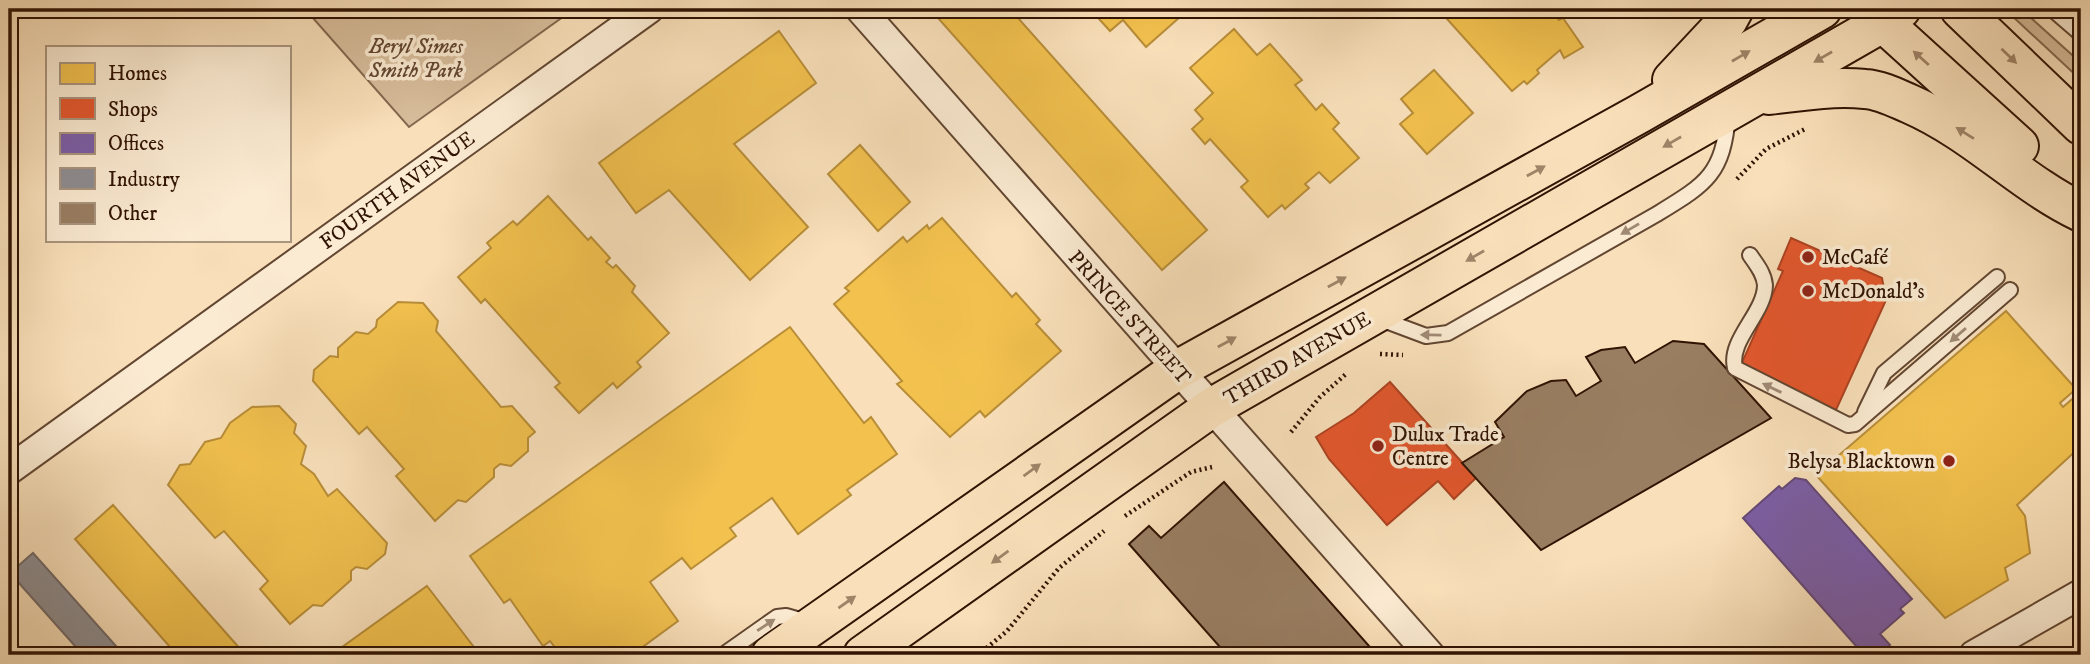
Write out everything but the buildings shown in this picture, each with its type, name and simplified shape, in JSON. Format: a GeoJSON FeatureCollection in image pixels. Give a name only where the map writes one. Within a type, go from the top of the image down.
{"type":"FeatureCollection","features":[{"type":"Feature","properties":{"kind":"main road"},"geometry":{"type":"LineString","coordinates":[[1639,114],[1697,55],[1728,20],[1734,9]]}},
{"type":"Feature","properties":{"kind":"main road"},"geometry":{"type":"LineString","coordinates":[[771,655],[1177,370],[1639,114],[1822,9]]}},
{"type":"Feature","properties":{"kind":"main road"},"geometry":{"type":"LineString","coordinates":[[1960,9],[2081,125]]}},
{"type":"Feature","properties":{"kind":"main road"},"geometry":{"type":"LineString","coordinates":[[1884,14],[2081,202]]}},
{"type":"Feature","properties":{"kind":"main road","name":"THIRD AVENUE"},"geometry":{"type":"LineString","coordinates":[[863,655],[1211,408],[1741,103],[1884,14]]}},
{"type":"Feature","properties":{"kind":"main road","name":"THIRD AVENUE"},"geometry":{"type":"LineString","coordinates":[[1741,103],[1831,88],[1867,89],[1890,95],[1949,123],[1983,144],[2054,199],[2081,212]]}},
{"type":"Feature","properties":{"kind":"street","name":"FOURTH AVENUE"},"geometry":{"type":"LineString","coordinates":[[9,470],[649,9]]}},
{"type":"Feature","properties":{"kind":"street","name":"PRINCE STREET"},"geometry":{"type":"LineString","coordinates":[[860,9],[1430,655]]}},
{"type":"Feature","properties":{"kind":"street"},"geometry":{"type":"LineString","coordinates":[[1974,655],[2081,594]]}},
{"type":"Feature","properties":{"kind":"lane"},"geometry":{"type":"LineString","coordinates":[[2052,9],[2081,34]]}},
{"type":"Feature","properties":{"kind":"lane"},"geometry":{"type":"LineString","coordinates":[[1372,315],[1426,336],[1448,333],[1621,235],[1690,194],[1707,179],[1721,160],[1741,103]]}},
{"type":"Feature","properties":{"kind":"lane"},"geometry":{"type":"LineString","coordinates":[[1750,255],[1763,275],[1764,294],[1736,353],[1735,368],[1848,425],[1855,424],[2010,290]]}},
{"type":"Feature","properties":{"kind":"lane"},"geometry":{"type":"LineString","coordinates":[[1863,417],[1884,373],[1997,277]]}},
{"type":"Feature","properties":{"kind":"lane"},"geometry":{"type":"LineString","coordinates":[[723,655],[777,617],[786,616],[814,625]]}},
{"type":"Feature","properties":{"kind":"path"},"geometry":{"type":"LineString","coordinates":[[1118,521],[1191,472],[1212,467]]}},
{"type":"Feature","properties":{"kind":"path"},"geometry":{"type":"LineString","coordinates":[[978,655],[1007,631],[1059,568],[1107,528]]}},
{"type":"Feature","properties":{"kind":"green space","name":"Beryl Simes Smith Park"},"geometry":{"type":"Polygon","coordinates":[[[305,9],[574,9],[409,127],[305,9]]]}},
{"type":"Feature","properties":{"kind":"green space"},"geometry":{"type":"Polygon","coordinates":[[[2015,9],[2021,9],[2081,63],[2081,80],[2010,14],[2015,9]]]}},
{"type":"Feature","properties":{"kind":"place","name":"McCafé"},"geometry":{"type":"Point","coordinates":[1808,257]}},
{"type":"Feature","properties":{"kind":"place","name":"McDonald's"},"geometry":{"type":"Point","coordinates":[1808,291]}},
{"type":"Feature","properties":{"kind":"place","name":"Dulux Trade Centre"},"geometry":{"type":"Point","coordinates":[1378,446]}},
{"type":"Feature","properties":{"kind":"place","name":"Belysa Blacktown"},"geometry":{"type":"Point","coordinates":[1949,461]}}]}
